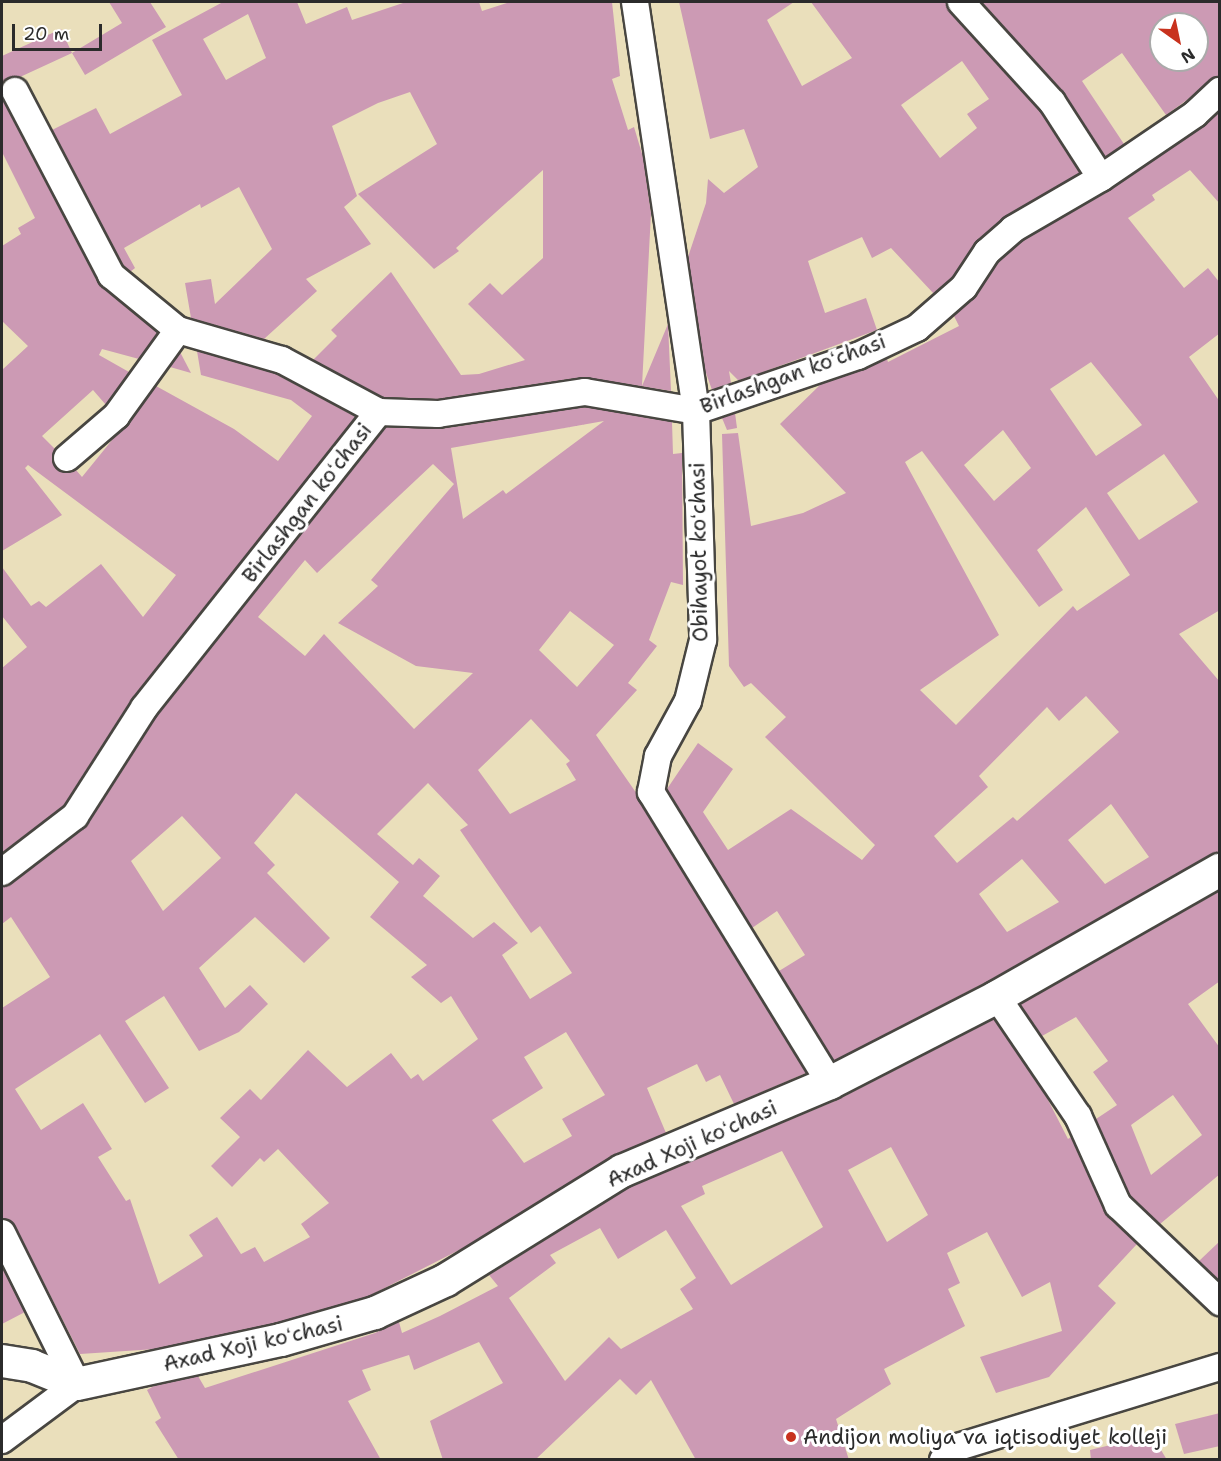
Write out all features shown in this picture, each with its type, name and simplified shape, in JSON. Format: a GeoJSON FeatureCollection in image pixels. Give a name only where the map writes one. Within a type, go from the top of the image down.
{"type":"FeatureCollection","features":[{"type":"Feature","properties":{"kind":"street","name":"Obihayot koʻchasi"},"geometry":{"type":"LineString","coordinates":[[634,2],[696,411],[703,640],[688,701],[657,756],[651,792],[830,1083]]}},
{"type":"Feature","properties":{"kind":"street"},"geometry":{"type":"LineString","coordinates":[[962,2],[1052,102],[1101,178]]}},
{"type":"Feature","properties":{"kind":"street"},"geometry":{"type":"LineString","coordinates":[[15,91],[111,275],[178,330],[282,360],[379,412]]}},
{"type":"Feature","properties":{"kind":"street","name":"Birlashgan koʻchasi"},"geometry":{"type":"LineString","coordinates":[[2,872],[75,816],[144,708],[379,412],[438,414],[585,392],[696,411],[858,356],[917,328],[964,287],[987,252],[1013,229],[1101,178],[1195,114],[1220,91]]}},
{"type":"Feature","properties":{"kind":"street"},"geometry":{"type":"LineString","coordinates":[[67,458],[116,416],[178,330]]}},
{"type":"Feature","properties":{"kind":"street","name":"Axad Xoji koʻchasi"},"geometry":{"type":"LineString","coordinates":[[77,1384],[281,1340],[375,1313],[446,1280],[622,1171],[830,1083],[997,997],[1220,870]]}},
{"type":"Feature","properties":{"kind":"street"},"geometry":{"type":"LineString","coordinates":[[997,997],[1078,1116],[1118,1204],[1220,1302]]}},
{"type":"Feature","properties":{"kind":"street"},"geometry":{"type":"LineString","coordinates":[[2,1233],[77,1384]]}},
{"type":"Feature","properties":{"kind":"street"},"geometry":{"type":"LineString","coordinates":[[2,1360],[32,1365],[77,1384]]}},
{"type":"Feature","properties":{"kind":"street"},"geometry":{"type":"LineString","coordinates":[[943,1460],[958,1447],[1220,1367]]}},
{"type":"Feature","properties":{"kind":"street"},"geometry":{"type":"LineString","coordinates":[[2,1440],[77,1384]]}},
{"type":"Feature","properties":{"kind":"building"},"geometry":{"type":"Polygon","coordinates":[[[109,2],[150,2],[166,27],[85,75],[72,53],[122,23],[109,2]]]}},
{"type":"Feature","properties":{"kind":"building"},"geometry":{"type":"Polygon","coordinates":[[[223,2],[297,2],[306,24],[347,7],[352,20],[406,2],[479,2],[482,11],[510,2],[612,2],[620,76],[612,79],[628,130],[634,127],[643,157],[651,213],[642,386],[668,324],[671,391],[583,377],[437,399],[383,397],[313,360],[337,336],[331,330],[391,272],[461,375],[479,374],[525,360],[468,304],[490,283],[502,295],[543,258],[543,170],[456,248],[459,251],[434,269],[358,194],[437,144],[410,92],[378,103],[332,126],[357,196],[344,207],[371,244],[306,279],[317,291],[264,339],[191,318],[185,283],[211,279],[215,304],[272,249],[239,187],[201,208],[200,204],[124,248],[135,268],[130,272],[123,265],[52,130],[96,108],[110,134],[182,95],[152,40],[223,2]],[[248,14],[203,39],[226,80],[266,58],[248,14]]]}},
{"type":"Feature","properties":{"kind":"building"},"geometry":{"type":"Polygon","coordinates":[[[679,2],[794,2],[767,20],[802,86],[852,58],[811,2],[946,2],[950,12],[1040,111],[1080,173],[1003,218],[977,241],[953,277],[934,294],[891,248],[872,258],[862,237],[808,261],[825,313],[866,298],[877,330],[739,381],[729,371],[731,383],[712,390],[705,370],[688,257],[706,203],[708,179],[724,193],[758,167],[744,129],[710,139],[679,2]],[[962,61],[901,105],[940,158],[977,128],[967,114],[989,99],[962,61]]]}},
{"type":"Feature","properties":{"kind":"building"},"geometry":{"type":"Polygon","coordinates":[[[981,2],[1220,2],[1220,76],[1166,115],[1122,53],[1082,81],[1124,144],[1105,157],[1063,92],[981,2]]]}},
{"type":"Feature","properties":{"kind":"building"},"geometry":{"type":"Polygon","coordinates":[[[61,29],[72,53],[20,77],[9,78],[2,85],[2,56],[61,29]]]}},
{"type":"Feature","properties":{"kind":"building"},"geometry":{"type":"Polygon","coordinates":[[[2,97],[98,282],[158,333],[139,359],[102,349],[99,355],[129,372],[106,405],[93,390],[42,436],[55,449],[52,460],[56,468],[63,472],[76,470],[82,477],[156,386],[234,429],[278,461],[312,416],[291,400],[201,375],[197,351],[276,374],[356,417],[132,699],[64,806],[2,853],[2,668],[27,647],[2,616],[2,567],[31,606],[39,601],[46,607],[101,564],[143,617],[176,575],[28,465],[25,468],[62,515],[2,551],[2,370],[28,346],[2,321],[2,246],[21,234],[18,228],[35,218],[2,152],[2,97]]]}},
{"type":"Feature","properties":{"kind":"building"},"geometry":{"type":"Polygon","coordinates":[[[1220,112],[1220,204],[1190,170],[1152,195],[1155,200],[1128,218],[1184,288],[1208,268],[1220,283],[1220,333],[1189,357],[1220,402],[1220,610],[1179,634],[1220,682],[1220,852],[988,981],[834,1061],[779,971],[805,955],[777,911],[752,928],[667,789],[698,743],[733,769],[703,812],[728,850],[791,809],[862,860],[875,845],[765,737],[786,717],[751,683],[744,687],[729,666],[722,434],[738,433],[751,526],[803,513],[846,493],[780,424],[821,384],[887,359],[888,362],[959,326],[954,316],[976,295],[998,262],[1022,241],[1109,191],[1220,112]],[[1091,362],[1050,389],[1096,456],[1142,425],[1091,362]],[[1003,430],[964,465],[994,501],[1031,468],[1003,430]],[[922,451],[905,462],[999,635],[920,690],[956,725],[1073,606],[1077,611],[1130,575],[1086,507],[1037,550],[1063,590],[1039,607],[922,451]],[[1164,454],[1107,493],[1139,540],[1198,502],[1164,454]],[[1086,696],[1059,721],[1047,707],[979,776],[988,787],[934,836],[957,863],[1013,817],[1017,821],[1119,732],[1086,696]],[[1111,804],[1068,840],[1105,884],[1149,857],[1111,804]],[[1022,859],[979,894],[1007,932],[1059,902],[1022,859]]]}},
{"type":"Feature","properties":{"kind":"building"},"geometry":{"type":"Polygon","coordinates":[[[180,352],[191,373],[170,367],[180,352]]]}},
{"type":"Feature","properties":{"kind":"building"},"geometry":{"type":"Polygon","coordinates":[[[585,407],[672,422],[673,454],[682,453],[683,585],[671,582],[649,640],[657,646],[628,683],[637,690],[596,735],[637,794],[806,1073],[734,1104],[720,1075],[706,1082],[697,1064],[647,1088],[666,1133],[613,1156],[467,1246],[369,1296],[277,1323],[156,1349],[80,1354],[15,1226],[2,1218],[2,1008],[50,977],[11,917],[2,924],[2,887],[11,884],[87,824],[156,717],[386,427],[440,429],[585,407]],[[604,421],[451,448],[463,519],[503,490],[506,494],[604,421]],[[433,464],[317,573],[305,560],[258,617],[305,656],[324,634],[414,729],[473,673],[416,666],[338,623],[378,586],[371,580],[454,484],[433,464]],[[570,611],[539,650],[577,687],[614,645],[570,611]],[[531,719],[478,770],[510,814],[576,780],[566,764],[570,761],[531,719]],[[428,783],[377,834],[413,865],[419,858],[440,876],[423,896],[473,938],[494,922],[518,943],[502,955],[530,999],[572,973],[540,926],[531,933],[460,830],[468,825],[428,783]],[[296,793],[254,843],[275,865],[267,873],[330,938],[304,963],[255,917],[199,968],[225,1008],[250,985],[268,1004],[239,1032],[199,1051],[164,996],[125,1021],[169,1088],[145,1103],[100,1034],[15,1089],[41,1130],[83,1103],[112,1149],[98,1157],[126,1201],[130,1199],[159,1284],[203,1256],[189,1235],[217,1217],[241,1254],[255,1247],[264,1262],[310,1237],[301,1224],[329,1203],[278,1149],[264,1162],[260,1158],[232,1187],[211,1166],[240,1137],[220,1118],[250,1089],[261,1100],[308,1050],[347,1087],[391,1053],[411,1079],[418,1074],[423,1081],[478,1039],[451,996],[441,1003],[411,977],[427,965],[370,917],[399,882],[296,793]],[[182,816],[131,861],[163,911],[221,858],[182,816]],[[566,1032],[524,1057],[543,1088],[492,1120],[524,1163],[572,1136],[562,1119],[605,1095],[566,1032]]]}},
{"type":"Feature","properties":{"kind":"building"},"geometry":{"type":"Polygon","coordinates":[[[735,413],[737,428],[727,430],[722,418],[735,413]]]}},
{"type":"Feature","properties":{"kind":"building"},"geometry":{"type":"Polygon","coordinates":[[[1220,891],[1220,981],[1188,1004],[1220,1048],[1220,1174],[1160,1224],[1130,1196],[1096,1119],[1117,1105],[1093,1072],[1108,1061],[1076,1017],[1042,1036],[1020,1004],[1220,891]],[[1173,1095],[1131,1125],[1151,1175],[1202,1135],[1173,1095]]]}},
{"type":"Feature","properties":{"kind":"building"},"geometry":{"type":"Polygon","coordinates":[[[994,1019],[1046,1096],[1068,1139],[1071,1137],[1105,1212],[1137,1244],[1098,1286],[1116,1303],[1049,1377],[996,1393],[980,1357],[1062,1331],[1050,1282],[1022,1297],[987,1232],[947,1253],[960,1283],[948,1289],[965,1326],[884,1369],[891,1384],[836,1419],[849,1460],[696,1460],[651,1380],[636,1395],[620,1379],[535,1460],[443,1460],[430,1421],[503,1383],[479,1342],[414,1370],[409,1355],[362,1370],[371,1390],[348,1401],[381,1460],[179,1460],[155,1422],[161,1418],[147,1390],[154,1386],[198,1376],[205,1388],[375,1333],[399,1322],[402,1333],[498,1286],[489,1275],[630,1187],[837,1100],[994,1019]],[[891,1147],[848,1170],[887,1242],[928,1215],[891,1147]],[[782,1151],[702,1186],[705,1194],[681,1206],[731,1285],[823,1227],[782,1151]],[[600,1228],[550,1255],[556,1263],[509,1298],[565,1381],[609,1337],[621,1349],[693,1309],[680,1289],[696,1278],[666,1230],[618,1259],[600,1228]]]}},
{"type":"Feature","properties":{"kind":"building"},"geometry":{"type":"Polygon","coordinates":[[[1220,1241],[1220,1281],[1199,1261],[1220,1241]]]}},
{"type":"Feature","properties":{"kind":"building"},"geometry":{"type":"Polygon","coordinates":[[[2,1266],[25,1312],[2,1324],[2,1266]]]}},
{"type":"Feature","properties":{"kind":"building"},"geometry":{"type":"Polygon","coordinates":[[[1220,1413],[1220,1446],[1184,1454],[1175,1424],[1220,1413]]]}},
{"type":"Feature","properties":{"kind":"building"},"geometry":{"type":"Polygon","coordinates":[[[1152,1435],[1167,1460],[1091,1460],[1090,1450],[1152,1435]]]}},
{"type":"Feature","properties":{"kind":"place","name":"Andijon moliya va iqtisodiyet kolleji"},"geometry":{"type":"Point","coordinates":[791,1437]}}]}
